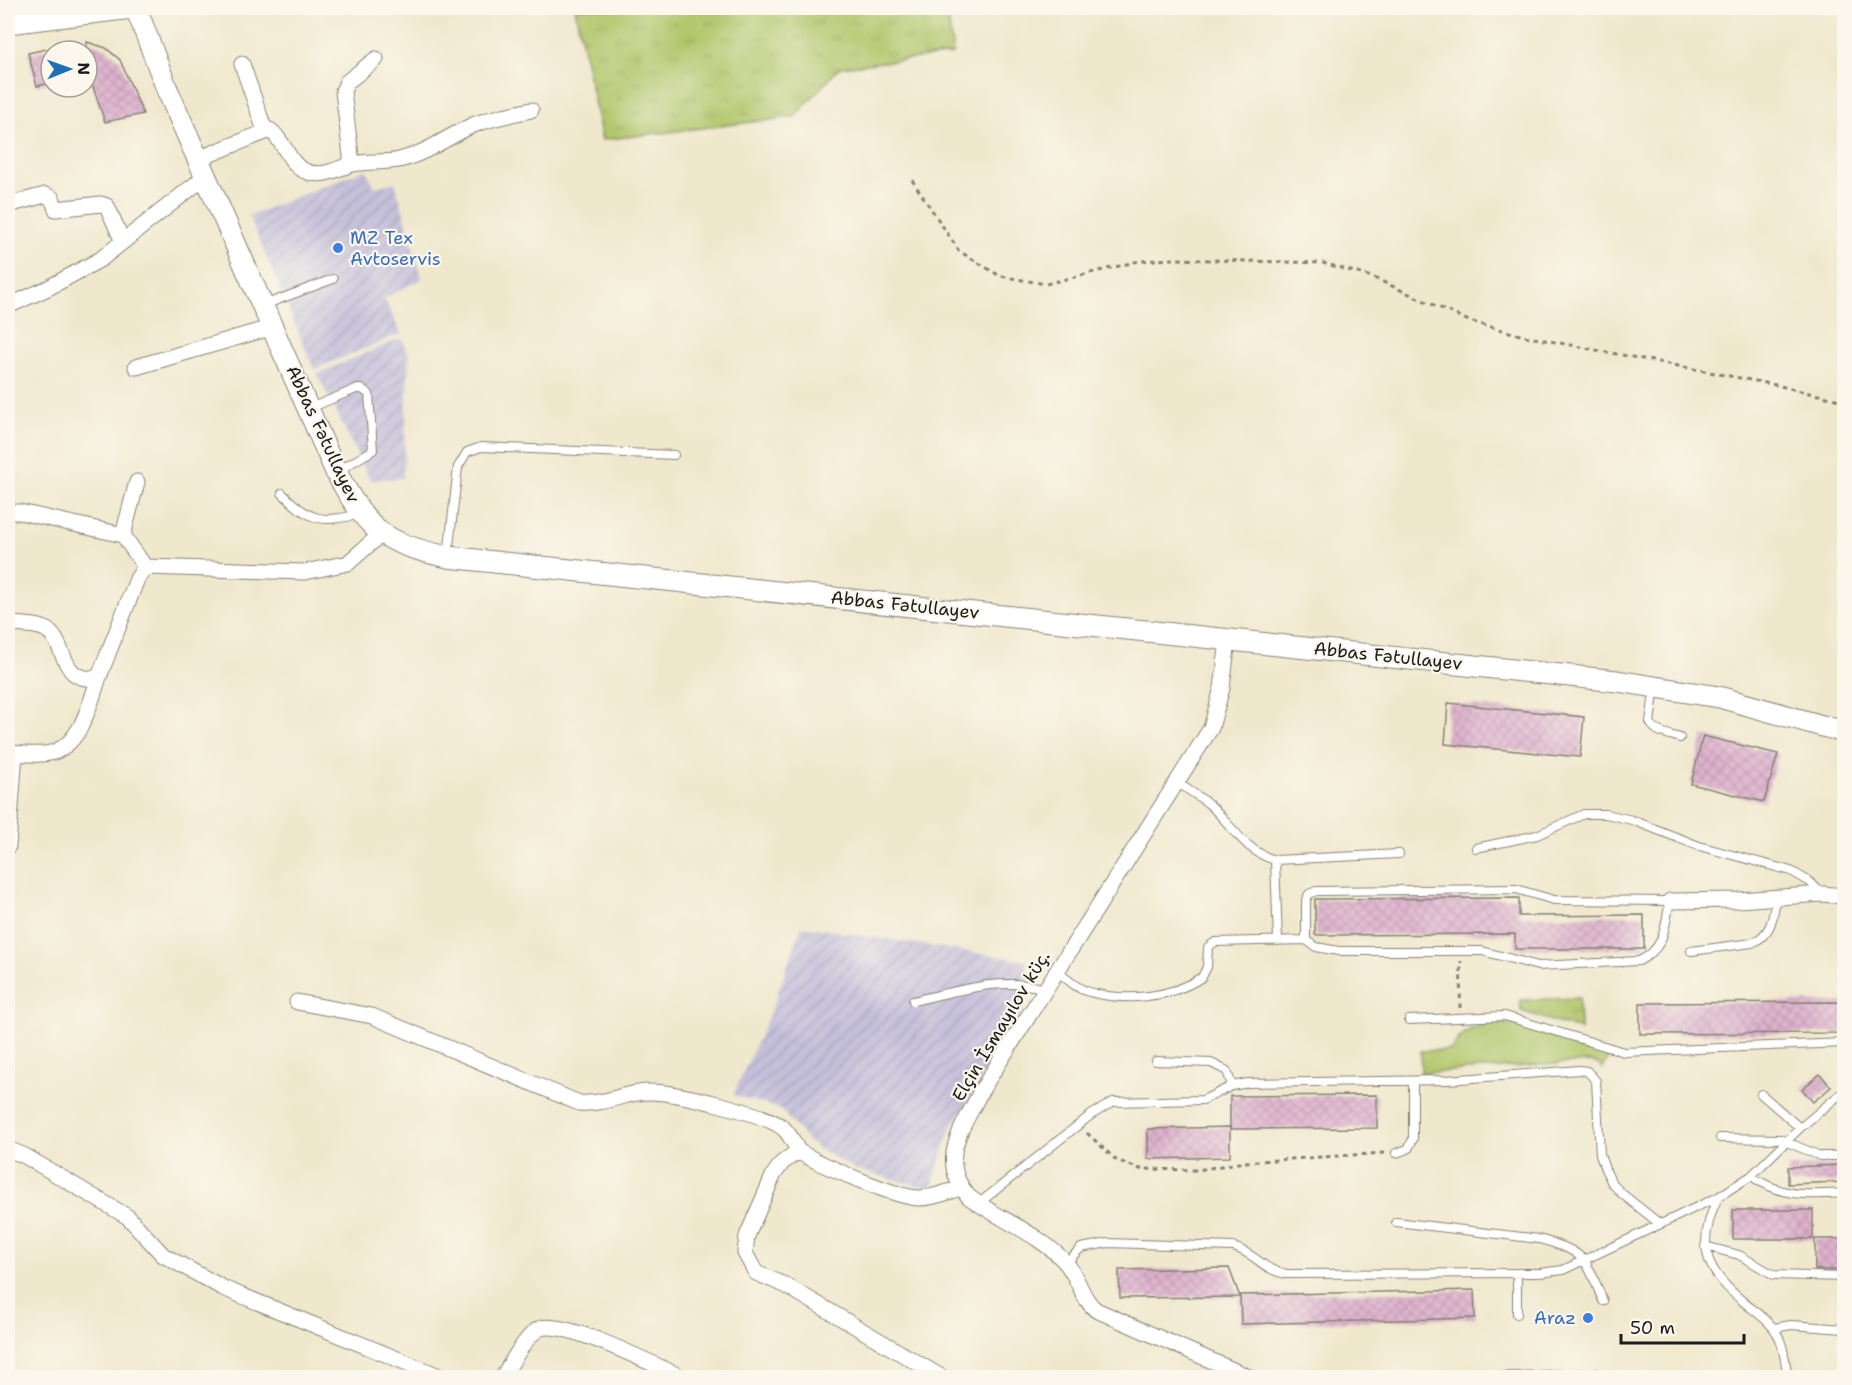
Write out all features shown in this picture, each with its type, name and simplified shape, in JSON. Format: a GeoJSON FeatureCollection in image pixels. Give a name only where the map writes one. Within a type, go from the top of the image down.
{"type":"FeatureCollection","features":[{"type":"Feature","properties":{"kind":"main road"},"geometry":{"type":"LineString","coordinates":[[8,24],[58,12],[134,8]]}},
{"type":"Feature","properties":{"kind":"main road","name":"Abbas Fətullayev"},"geometry":{"type":"LineString","coordinates":[[134,8],[150,50],[336,472],[362,514],[381,534],[398,544],[448,557],[1655,686],[1719,697],[1845,732]]}},
{"type":"Feature","properties":{"kind":"street"},"geometry":{"type":"LineString","coordinates":[[352,164],[343,91],[347,81],[376,59]]}},
{"type":"Feature","properties":{"kind":"street"},"geometry":{"type":"LineString","coordinates":[[243,64],[265,131]]}},
{"type":"Feature","properties":{"kind":"street"},"geometry":{"type":"LineString","coordinates":[[8,306],[101,260],[202,167],[265,131],[270,130],[278,136],[294,163],[304,171],[318,174],[334,172],[352,164],[398,160],[475,124],[531,110]]}},
{"type":"Feature","properties":{"kind":"street"},"geometry":{"type":"LineString","coordinates":[[8,204],[45,195],[52,198],[56,209],[101,204],[107,206],[123,242]]}},
{"type":"Feature","properties":{"kind":"street"},"geometry":{"type":"LineString","coordinates":[[136,367],[273,327]]}},
{"type":"Feature","properties":{"kind":"street"},"geometry":{"type":"LineString","coordinates":[[123,535],[136,482]]}},
{"type":"Feature","properties":{"kind":"street"},"geometry":{"type":"LineString","coordinates":[[8,512],[20,512],[123,535],[145,567]]}},
{"type":"Feature","properties":{"kind":"street"},"geometry":{"type":"LineString","coordinates":[[145,567],[305,572],[348,563],[381,534]]}},
{"type":"Feature","properties":{"kind":"street"},"geometry":{"type":"LineString","coordinates":[[8,846],[11,753],[49,753],[61,748],[78,732],[137,579],[145,567]]}},
{"type":"Feature","properties":{"kind":"street"},"geometry":{"type":"LineString","coordinates":[[8,624],[45,629],[53,638],[64,661],[78,676],[89,679],[99,677]]}},
{"type":"Feature","properties":{"kind":"street","name":"Elçin İsmayılov küç."},"geometry":{"type":"LineString","coordinates":[[960,1188],[952,1169],[952,1155],[981,1091],[1211,728],[1222,688],[1228,639]]}},
{"type":"Feature","properties":{"kind":"street"},"geometry":{"type":"LineString","coordinates":[[1670,901],[1776,898],[1822,894],[1845,896]]}},
{"type":"Feature","properties":{"kind":"street"},"geometry":{"type":"LineString","coordinates":[[297,1002],[372,1016],[579,1103],[598,1104],[628,1094],[653,1092],[737,1109],[769,1120],[783,1128],[798,1151],[816,1163],[908,1196],[931,1197],[960,1188],[978,1204],[1049,1247],[1076,1276],[1083,1295],[1096,1310],[1251,1377]]}},
{"type":"Feature","properties":{"kind":"street"},"geometry":{"type":"LineString","coordinates":[[8,1149],[25,1156],[128,1217],[163,1255],[223,1288],[444,1377]]}},
{"type":"Feature","properties":{"kind":"street"},"geometry":{"type":"LineString","coordinates":[[798,1151],[782,1163],[774,1174],[747,1236],[745,1253],[756,1273],[785,1285],[943,1377]]}},
{"type":"Feature","properties":{"kind":"street"},"geometry":{"type":"LineString","coordinates":[[502,1377],[532,1334],[542,1328],[582,1334],[684,1377]]}},
{"type":"Feature","properties":{"kind":"lane"},"geometry":{"type":"LineString","coordinates":[[264,305],[333,279]]}},
{"type":"Feature","properties":{"kind":"lane"},"geometry":{"type":"LineString","coordinates":[[309,409],[356,389],[362,389],[369,394],[373,450],[336,472]]}},
{"type":"Feature","properties":{"kind":"lane"},"geometry":{"type":"LineString","coordinates":[[448,557],[458,467],[467,452],[481,447],[674,455]]}},
{"type":"Feature","properties":{"kind":"lane"},"geometry":{"type":"LineString","coordinates":[[282,493],[304,514],[321,520],[362,514]]}},
{"type":"Feature","properties":{"kind":"lane"},"geometry":{"type":"LineString","coordinates":[[1655,686],[1650,722],[1652,727],[1656,731],[1680,738]]}},
{"type":"Feature","properties":{"kind":"lane"},"geometry":{"type":"LineString","coordinates":[[1178,783],[1208,803],[1245,845],[1256,853],[1275,860],[1399,854]]}},
{"type":"Feature","properties":{"kind":"lane"},"geometry":{"type":"LineString","coordinates":[[1476,848],[1537,835],[1584,814],[1606,814],[1632,820],[1699,846],[1791,871],[1810,882],[1822,894]]}},
{"type":"Feature","properties":{"kind":"lane"},"geometry":{"type":"LineString","coordinates":[[1275,860],[1278,941]]}},
{"type":"Feature","properties":{"kind":"lane"},"geometry":{"type":"LineString","coordinates":[[1057,971],[1089,992],[1141,997],[1156,995],[1202,977],[1207,967],[1211,943],[1306,940],[1316,947],[1339,951],[1482,951],[1538,966],[1639,961],[1653,954],[1661,943],[1670,901],[1561,900],[1516,889],[1316,891],[1306,900],[1306,940]]}},
{"type":"Feature","properties":{"kind":"lane"},"geometry":{"type":"LineString","coordinates":[[1691,951],[1752,943],[1761,939],[1771,925],[1776,898]]}},
{"type":"Feature","properties":{"kind":"lane"},"geometry":{"type":"LineString","coordinates":[[913,1001],[998,982],[1025,983],[1046,989]]}},
{"type":"Feature","properties":{"kind":"lane"},"geometry":{"type":"LineString","coordinates":[[1408,1020],[1505,1017],[1624,1052],[1845,1043]]}},
{"type":"Feature","properties":{"kind":"lane"},"geometry":{"type":"LineString","coordinates":[[1156,1061],[1211,1063],[1227,1071],[1232,1086]]}},
{"type":"Feature","properties":{"kind":"lane"},"geometry":{"type":"LineString","coordinates":[[978,1204],[1079,1125],[1113,1102],[1203,1100],[1232,1086],[1248,1083],[1413,1081],[1587,1071],[1596,1081],[1600,1155],[1605,1169],[1612,1183],[1621,1193],[1660,1224]]}},
{"type":"Feature","properties":{"kind":"lane"},"geometry":{"type":"LineString","coordinates":[[1396,1153],[1408,1149],[1413,1139],[1413,1081]]}},
{"type":"Feature","properties":{"kind":"lane"},"geometry":{"type":"LineString","coordinates":[[1066,1263],[1081,1248],[1108,1243],[1233,1247],[1248,1251],[1267,1268],[1287,1274],[1517,1273],[1563,1270],[1718,1197],[1751,1176],[1790,1141],[1800,1128],[1845,1091]]}},
{"type":"Feature","properties":{"kind":"lane"},"geometry":{"type":"LineString","coordinates":[[1761,1094],[1800,1128]]}},
{"type":"Feature","properties":{"kind":"lane"},"geometry":{"type":"LineString","coordinates":[[1720,1138],[1761,1137],[1790,1141],[1821,1156],[1845,1156]]}},
{"type":"Feature","properties":{"kind":"lane"},"geometry":{"type":"LineString","coordinates":[[1751,1176],[1769,1188],[1789,1194],[1845,1194]]}},
{"type":"Feature","properties":{"kind":"lane"},"geometry":{"type":"LineString","coordinates":[[1718,1197],[1705,1229],[1708,1263],[1715,1275],[1774,1328],[1779,1337],[1788,1377]]}},
{"type":"Feature","properties":{"kind":"lane"},"geometry":{"type":"LineString","coordinates":[[1395,1222],[1539,1239],[1569,1249],[1586,1261],[1603,1301]]}},
{"type":"Feature","properties":{"kind":"lane"},"geometry":{"type":"LineString","coordinates":[[1705,1246],[1739,1255],[1774,1275],[1845,1277]]}},
{"type":"Feature","properties":{"kind":"lane"},"geometry":{"type":"LineString","coordinates":[[1517,1273],[1517,1314]]}},
{"type":"Feature","properties":{"kind":"lane"},"geometry":{"type":"LineString","coordinates":[[1774,1328],[1791,1325],[1845,1329]]}},
{"type":"Feature","properties":{"kind":"lane"},"geometry":{"type":"LineString","coordinates":[[1462,1377],[1596,1373],[1607,1377]]}},
{"type":"Feature","properties":{"kind":"path"},"geometry":{"type":"LineString","coordinates":[[912,180],[959,251],[1000,276],[1046,284],[1139,261],[1175,259],[1323,264],[1372,277],[1469,321],[1524,336],[1771,384],[1845,401]]}},
{"type":"Feature","properties":{"kind":"path"},"geometry":{"type":"LineString","coordinates":[[1460,1020],[1461,950]]}},
{"type":"Feature","properties":{"kind":"path"},"geometry":{"type":"LineString","coordinates":[[1079,1125],[1116,1160],[1140,1169],[1198,1170],[1244,1162],[1396,1153]]}},
{"type":"Feature","properties":{"kind":"shaded area","name":"MZ Tex Avtoservis"},"geometry":{"type":"Polygon","coordinates":[[[366,169],[375,187],[395,182],[422,279],[384,298],[401,334],[314,369],[249,216],[366,169]]]}},
{"type":"Feature","properties":{"kind":"shaded area"},"geometry":{"type":"Polygon","coordinates":[[[402,338],[409,356],[403,478],[370,480],[317,374],[402,338]]]}},
{"type":"Feature","properties":{"kind":"shaded area"},"geometry":{"type":"Polygon","coordinates":[[[802,926],[1027,961],[1022,1011],[950,1130],[931,1189],[854,1169],[811,1144],[780,1109],[733,1095],[771,1011],[802,926]]]}},
{"type":"Feature","properties":{"kind":"green space"},"geometry":{"type":"Polygon","coordinates":[[[575,8],[947,8],[953,54],[840,67],[794,117],[602,140],[575,8]]]}},
{"type":"Feature","properties":{"kind":"green space"},"geometry":{"type":"Polygon","coordinates":[[[1579,998],[1580,1030],[1521,1011],[1520,1000],[1579,998]]]}},
{"type":"Feature","properties":{"kind":"green space"},"geometry":{"type":"Polygon","coordinates":[[[1493,1022],[1519,1025],[1609,1056],[1602,1069],[1599,1064],[1589,1062],[1421,1073],[1421,1051],[1451,1050],[1459,1038],[1468,1031],[1493,1022]]]}},
{"type":"Feature","properties":{"kind":"building"},"geometry":{"type":"Polygon","coordinates":[[[99,46],[106,48],[120,60],[143,114],[105,122],[97,99],[99,99],[99,46]]]}},
{"type":"Feature","properties":{"kind":"building"},"geometry":{"type":"Polygon","coordinates":[[[39,51],[39,86],[37,86],[28,53],[39,51]]]}},
{"type":"Feature","properties":{"kind":"building"},"geometry":{"type":"Polygon","coordinates":[[[1448,703],[1584,717],[1580,757],[1445,744],[1448,703]]]}},
{"type":"Feature","properties":{"kind":"building"},"geometry":{"type":"Polygon","coordinates":[[[1703,736],[1778,754],[1764,802],[1691,784],[1703,736]]]}},
{"type":"Feature","properties":{"kind":"building"},"geometry":{"type":"Polygon","coordinates":[[[1519,898],[1519,916],[1644,915],[1644,949],[1515,949],[1515,934],[1315,935],[1315,899],[1519,898]]]}},
{"type":"Feature","properties":{"kind":"building"},"geometry":{"type":"Polygon","coordinates":[[[1845,1002],[1845,1033],[1640,1034],[1640,1003],[1845,1002]]]}},
{"type":"Feature","properties":{"kind":"building"},"geometry":{"type":"Polygon","coordinates":[[[1820,1074],[1831,1087],[1813,1102],[1802,1089],[1820,1074]]]}},
{"type":"Feature","properties":{"kind":"building"},"geometry":{"type":"Polygon","coordinates":[[[1377,1095],[1377,1128],[1230,1129],[1230,1096],[1377,1095]]]}},
{"type":"Feature","properties":{"kind":"building"},"geometry":{"type":"Polygon","coordinates":[[[1230,1127],[1230,1157],[1148,1159],[1148,1129],[1230,1127]]]}},
{"type":"Feature","properties":{"kind":"building"},"geometry":{"type":"Polygon","coordinates":[[[1845,1165],[1845,1182],[1788,1184],[1788,1167],[1845,1165]]]}},
{"type":"Feature","properties":{"kind":"building"},"geometry":{"type":"Polygon","coordinates":[[[1733,1210],[1813,1210],[1813,1239],[1733,1239],[1733,1210]]]}},
{"type":"Feature","properties":{"kind":"building"},"geometry":{"type":"Polygon","coordinates":[[[1815,1239],[1845,1239],[1845,1270],[1815,1270],[1815,1239]]]}},
{"type":"Feature","properties":{"kind":"building"},"geometry":{"type":"Polygon","coordinates":[[[1229,1268],[1240,1297],[1120,1298],[1119,1270],[1229,1268]]]}},
{"type":"Feature","properties":{"kind":"building"},"geometry":{"type":"Polygon","coordinates":[[[1474,1290],[1475,1318],[1241,1324],[1240,1295],[1474,1290]]]}},
{"type":"Feature","properties":{"kind":"place","name":"MZ Tex Avtoservis"},"geometry":{"type":"Point","coordinates":[338,248]}},
{"type":"Feature","properties":{"kind":"place","name":"Araz"},"geometry":{"type":"Point","coordinates":[1588,1318]}}]}
